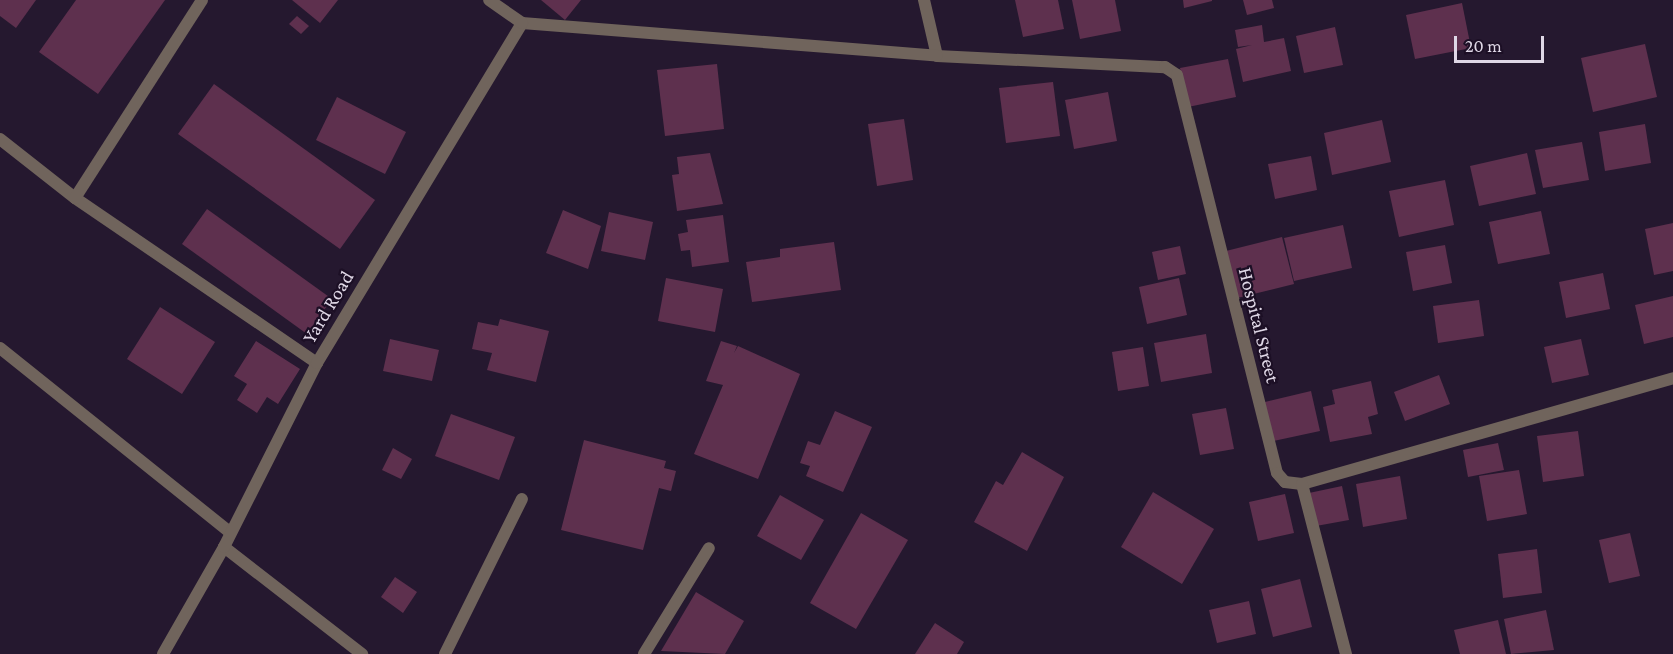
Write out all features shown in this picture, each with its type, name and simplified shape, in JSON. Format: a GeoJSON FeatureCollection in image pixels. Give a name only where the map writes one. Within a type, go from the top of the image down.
{"type":"FeatureCollection","features":[{"type":"Feature","properties":{"kind":"street"},"geometry":{"type":"LineString","coordinates":[[75,198],[201,0]]}},
{"type":"Feature","properties":{"kind":"street"},"geometry":{"type":"LineString","coordinates":[[489,0],[522,23]]}},
{"type":"Feature","properties":{"kind":"street"},"geometry":{"type":"LineString","coordinates":[[924,0],[937,56]]}},
{"type":"Feature","properties":{"kind":"street","name":"Hospital Street"},"geometry":{"type":"LineString","coordinates":[[522,23],[937,56],[1165,67],[1177,75],[1277,473],[1285,482],[1302,484]]}},
{"type":"Feature","properties":{"kind":"street","name":"Yard Road"},"geometry":{"type":"LineString","coordinates":[[163,654],[224,547],[317,363],[522,23]]}},
{"type":"Feature","properties":{"kind":"street"},"geometry":{"type":"LineString","coordinates":[[0,139],[75,198],[317,363]]}},
{"type":"Feature","properties":{"kind":"street"},"geometry":{"type":"LineString","coordinates":[[0,348],[230,532]]}},
{"type":"Feature","properties":{"kind":"street"},"geometry":{"type":"LineString","coordinates":[[1346,654],[1302,484],[1673,378]]}},
{"type":"Feature","properties":{"kind":"street"},"geometry":{"type":"LineString","coordinates":[[445,654],[522,499]]}},
{"type":"Feature","properties":{"kind":"street"},"geometry":{"type":"LineString","coordinates":[[224,547],[362,654]]}},
{"type":"Feature","properties":{"kind":"street"},"geometry":{"type":"LineString","coordinates":[[644,654],[709,548]]}},
{"type":"Feature","properties":{"kind":"building"},"geometry":{"type":"Polygon","coordinates":[[[0,0],[36,0],[16,28],[0,16],[0,0]]]}},
{"type":"Feature","properties":{"kind":"building"},"geometry":{"type":"Polygon","coordinates":[[[76,0],[165,0],[98,94],[39,52],[76,0]]]}},
{"type":"Feature","properties":{"kind":"building"},"geometry":{"type":"Polygon","coordinates":[[[292,0],[338,0],[320,23],[292,0]]]}},
{"type":"Feature","properties":{"kind":"building"},"geometry":{"type":"Polygon","coordinates":[[[541,0],[581,0],[565,20],[541,0]]]}},
{"type":"Feature","properties":{"kind":"building"},"geometry":{"type":"Polygon","coordinates":[[[1015,0],[1058,0],[1064,29],[1023,37],[1015,0]]]}},
{"type":"Feature","properties":{"kind":"building"},"geometry":{"type":"Polygon","coordinates":[[[1072,0],[1115,0],[1121,31],[1080,39],[1072,0]]]}},
{"type":"Feature","properties":{"kind":"building"},"geometry":{"type":"Polygon","coordinates":[[[1183,0],[1212,0],[1212,1],[1184,8],[1183,0]]]}},
{"type":"Feature","properties":{"kind":"building"},"geometry":{"type":"Polygon","coordinates":[[[1243,0],[1272,0],[1274,8],[1247,15],[1243,0]]]}},
{"type":"Feature","properties":{"kind":"building"},"geometry":{"type":"Polygon","coordinates":[[[1462,3],[1471,48],[1415,59],[1406,15],[1462,3]]]}},
{"type":"Feature","properties":{"kind":"building"},"geometry":{"type":"Polygon","coordinates":[[[297,16],[309,26],[301,34],[289,24],[297,16]]]}},
{"type":"Feature","properties":{"kind":"building"},"geometry":{"type":"Polygon","coordinates":[[[1262,25],[1264,42],[1284,38],[1291,71],[1243,82],[1236,49],[1252,45],[1238,47],[1235,30],[1262,25]]]}},
{"type":"Feature","properties":{"kind":"building"},"geometry":{"type":"Polygon","coordinates":[[[1335,27],[1343,65],[1304,73],[1296,36],[1335,27]]]}},
{"type":"Feature","properties":{"kind":"building"},"geometry":{"type":"Polygon","coordinates":[[[1645,44],[1657,97],[1593,112],[1581,58],[1645,44]]]}},
{"type":"Feature","properties":{"kind":"building"},"geometry":{"type":"Polygon","coordinates":[[[1228,59],[1236,97],[1188,107],[1180,68],[1228,59]]]}},
{"type":"Feature","properties":{"kind":"building"},"geometry":{"type":"Polygon","coordinates":[[[717,64],[724,129],[665,136],[657,70],[717,64]]]}},
{"type":"Feature","properties":{"kind":"building"},"geometry":{"type":"Polygon","coordinates":[[[1053,82],[1060,136],[1006,143],[999,88],[1053,82]]]}},
{"type":"Feature","properties":{"kind":"building"},"geometry":{"type":"Polygon","coordinates":[[[214,84],[375,200],[340,249],[178,134],[214,84]]]}},
{"type":"Feature","properties":{"kind":"building"},"geometry":{"type":"Polygon","coordinates":[[[1108,92],[1117,141],[1074,149],[1065,100],[1108,92]]]}},
{"type":"Feature","properties":{"kind":"building"},"geometry":{"type":"Polygon","coordinates":[[[337,97],[406,132],[385,174],[316,140],[337,97]]]}},
{"type":"Feature","properties":{"kind":"building"},"geometry":{"type":"Polygon","coordinates":[[[904,119],[913,180],[877,186],[868,124],[904,119]]]}},
{"type":"Feature","properties":{"kind":"building"},"geometry":{"type":"Polygon","coordinates":[[[1382,120],[1391,162],[1332,175],[1324,133],[1382,120]]]}},
{"type":"Feature","properties":{"kind":"building"},"geometry":{"type":"Polygon","coordinates":[[[1645,124],[1651,163],[1605,171],[1599,132],[1645,124]]]}},
{"type":"Feature","properties":{"kind":"building"},"geometry":{"type":"Polygon","coordinates":[[[1582,142],[1589,180],[1543,188],[1535,150],[1582,142]]]}},
{"type":"Feature","properties":{"kind":"building"},"geometry":{"type":"Polygon","coordinates":[[[710,153],[723,204],[677,211],[672,175],[679,174],[677,157],[710,153]]]}},
{"type":"Feature","properties":{"kind":"building"},"geometry":{"type":"Polygon","coordinates":[[[1527,153],[1536,194],[1479,206],[1470,166],[1527,153]]]}},
{"type":"Feature","properties":{"kind":"building"},"geometry":{"type":"Polygon","coordinates":[[[1311,156],[1317,190],[1275,199],[1268,164],[1311,156]]]}},
{"type":"Feature","properties":{"kind":"building"},"geometry":{"type":"Polygon","coordinates":[[[1445,180],[1454,225],[1399,237],[1389,191],[1445,180]]]}},
{"type":"Feature","properties":{"kind":"building"},"geometry":{"type":"Polygon","coordinates":[[[207,209],[332,299],[307,334],[182,244],[207,209]]]}},
{"type":"Feature","properties":{"kind":"building"},"geometry":{"type":"Polygon","coordinates":[[[563,210],[601,226],[588,269],[546,253],[563,210]]]}},
{"type":"Feature","properties":{"kind":"building"},"geometry":{"type":"Polygon","coordinates":[[[1541,211],[1550,254],[1498,264],[1489,222],[1541,211]]]}},
{"type":"Feature","properties":{"kind":"building"},"geometry":{"type":"Polygon","coordinates":[[[609,212],[653,222],[645,260],[601,251],[609,212]]]}},
{"type":"Feature","properties":{"kind":"building"},"geometry":{"type":"Polygon","coordinates":[[[723,215],[729,262],[692,267],[690,250],[681,251],[678,234],[688,232],[686,220],[723,215]]]}},
{"type":"Feature","properties":{"kind":"building"},"geometry":{"type":"Polygon","coordinates":[[[1673,223],[1673,271],[1654,275],[1645,229],[1673,223]]]}},
{"type":"Feature","properties":{"kind":"building"},"geometry":{"type":"Polygon","coordinates":[[[1343,225],[1352,268],[1294,281],[1284,238],[1343,225]]]}},
{"type":"Feature","properties":{"kind":"building"},"geometry":{"type":"Polygon","coordinates":[[[1282,237],[1294,284],[1233,299],[1222,252],[1282,237]]]}},
{"type":"Feature","properties":{"kind":"building"},"geometry":{"type":"Polygon","coordinates":[[[834,242],[841,290],[752,302],[746,262],[780,257],[780,249],[834,242]]]}},
{"type":"Feature","properties":{"kind":"building"},"geometry":{"type":"Polygon","coordinates":[[[1445,245],[1452,283],[1413,291],[1406,252],[1445,245]]]}},
{"type":"Feature","properties":{"kind":"building"},"geometry":{"type":"Polygon","coordinates":[[[1180,246],[1186,274],[1158,280],[1152,252],[1180,246]]]}},
{"type":"Feature","properties":{"kind":"building"},"geometry":{"type":"Polygon","coordinates":[[[1603,273],[1610,309],[1566,318],[1559,282],[1603,273]]]}},
{"type":"Feature","properties":{"kind":"building"},"geometry":{"type":"Polygon","coordinates":[[[666,278],[723,289],[715,332],[658,321],[666,278]]]}},
{"type":"Feature","properties":{"kind":"building"},"geometry":{"type":"Polygon","coordinates":[[[1179,278],[1187,315],[1147,324],[1139,287],[1179,278]]]}},
{"type":"Feature","properties":{"kind":"building"},"geometry":{"type":"Polygon","coordinates":[[[1673,296],[1673,337],[1644,344],[1635,305],[1673,296]]]}},
{"type":"Feature","properties":{"kind":"building"},"geometry":{"type":"Polygon","coordinates":[[[1479,300],[1484,336],[1438,343],[1433,306],[1479,300]]]}},
{"type":"Feature","properties":{"kind":"building"},"geometry":{"type":"Polygon","coordinates":[[[160,307],[215,342],[182,394],[127,359],[160,307]]]}},
{"type":"Feature","properties":{"kind":"building"},"geometry":{"type":"Polygon","coordinates":[[[500,319],[549,331],[536,382],[487,370],[492,353],[472,349],[478,322],[498,326],[500,319]]]}},
{"type":"Feature","properties":{"kind":"building"},"geometry":{"type":"Polygon","coordinates":[[[1206,334],[1212,373],[1161,382],[1154,343],[1206,334]]]}},
{"type":"Feature","properties":{"kind":"building"},"geometry":{"type":"Polygon","coordinates":[[[390,339],[439,350],[432,381],[383,371],[390,339]]]}},
{"type":"Feature","properties":{"kind":"building"},"geometry":{"type":"Polygon","coordinates":[[[1581,339],[1589,375],[1552,383],[1544,347],[1581,339]]]}},
{"type":"Feature","properties":{"kind":"building"},"geometry":{"type":"Polygon","coordinates":[[[256,341],[300,369],[278,404],[267,397],[257,413],[237,400],[247,384],[234,376],[256,341]]]}},
{"type":"Feature","properties":{"kind":"building"},"geometry":{"type":"Polygon","coordinates":[[[721,341],[737,346],[734,353],[738,346],[800,374],[758,479],[694,454],[723,385],[706,381],[721,341]]]}},
{"type":"Feature","properties":{"kind":"building"},"geometry":{"type":"Polygon","coordinates":[[[1143,347],[1149,386],[1118,391],[1112,352],[1143,347]]]}},
{"type":"Feature","properties":{"kind":"building"},"geometry":{"type":"Polygon","coordinates":[[[1439,375],[1450,404],[1405,421],[1394,392],[1439,375]]]}},
{"type":"Feature","properties":{"kind":"building"},"geometry":{"type":"Polygon","coordinates":[[[1371,381],[1378,414],[1368,417],[1372,434],[1330,442],[1323,407],[1335,404],[1332,390],[1371,381]]]}},
{"type":"Feature","properties":{"kind":"building"},"geometry":{"type":"Polygon","coordinates":[[[1311,391],[1320,431],[1269,442],[1261,403],[1311,391]]]}},
{"type":"Feature","properties":{"kind":"building"},"geometry":{"type":"Polygon","coordinates":[[[1226,408],[1234,449],[1200,455],[1192,414],[1226,408]]]}},
{"type":"Feature","properties":{"kind":"building"},"geometry":{"type":"Polygon","coordinates":[[[835,411],[872,427],[843,492],[806,476],[810,466],[800,463],[808,441],[820,445],[835,411]]]}},
{"type":"Feature","properties":{"kind":"building"},"geometry":{"type":"Polygon","coordinates":[[[451,414],[515,437],[499,480],[435,456],[451,414]]]}},
{"type":"Feature","properties":{"kind":"building"},"geometry":{"type":"Polygon","coordinates":[[[1578,431],[1584,476],[1543,482],[1537,436],[1578,431]]]}},
{"type":"Feature","properties":{"kind":"building"},"geometry":{"type":"Polygon","coordinates":[[[584,440],[666,461],[664,468],[676,471],[671,491],[659,488],[643,550],[561,530],[584,440]]]}},
{"type":"Feature","properties":{"kind":"building"},"geometry":{"type":"Polygon","coordinates":[[[1498,443],[1504,470],[1468,477],[1463,450],[1498,443]]]}},
{"type":"Feature","properties":{"kind":"building"},"geometry":{"type":"Polygon","coordinates":[[[393,448],[412,459],[401,479],[382,470],[393,448]]]}},
{"type":"Feature","properties":{"kind":"building"},"geometry":{"type":"Polygon","coordinates":[[[1022,452],[1064,477],[1027,551],[974,522],[996,481],[1003,485],[1022,452]]]}},
{"type":"Feature","properties":{"kind":"building"},"geometry":{"type":"Polygon","coordinates":[[[1519,470],[1527,514],[1487,521],[1479,476],[1519,470]]]}},
{"type":"Feature","properties":{"kind":"building"},"geometry":{"type":"Polygon","coordinates":[[[1400,476],[1407,519],[1363,527],[1356,484],[1400,476]]]}},
{"type":"Feature","properties":{"kind":"building"},"geometry":{"type":"Polygon","coordinates":[[[1342,486],[1349,520],[1316,526],[1309,493],[1342,486]]]}},
{"type":"Feature","properties":{"kind":"building"},"geometry":{"type":"Polygon","coordinates":[[[1153,492],[1214,529],[1182,584],[1121,547],[1153,492]]]}},
{"type":"Feature","properties":{"kind":"building"},"geometry":{"type":"Polygon","coordinates":[[[1285,494],[1294,533],[1258,541],[1249,502],[1285,494]]]}},
{"type":"Feature","properties":{"kind":"building"},"geometry":{"type":"Polygon","coordinates":[[[780,495],[824,520],[801,560],[757,536],[780,495]]]}},
{"type":"Feature","properties":{"kind":"building"},"geometry":{"type":"Polygon","coordinates":[[[861,513],[908,540],[856,629],[810,603],[861,513]]]}},
{"type":"Feature","properties":{"kind":"building"},"geometry":{"type":"Polygon","coordinates":[[[1630,533],[1640,576],[1609,583],[1599,540],[1630,533]]]}},
{"type":"Feature","properties":{"kind":"building"},"geometry":{"type":"Polygon","coordinates":[[[1537,549],[1542,593],[1503,598],[1498,554],[1537,549]]]}},
{"type":"Feature","properties":{"kind":"building"},"geometry":{"type":"Polygon","coordinates":[[[395,577],[417,592],[403,613],[381,597],[395,577]]]}},
{"type":"Feature","properties":{"kind":"building"},"geometry":{"type":"Polygon","coordinates":[[[1300,579],[1312,627],[1273,637],[1261,589],[1300,579]]]}},
{"type":"Feature","properties":{"kind":"building"},"geometry":{"type":"Polygon","coordinates":[[[696,592],[744,621],[725,654],[661,651],[696,592]]]}},
{"type":"Feature","properties":{"kind":"building"},"geometry":{"type":"Polygon","coordinates":[[[1249,601],[1256,634],[1217,643],[1209,610],[1249,601]]]}},
{"type":"Feature","properties":{"kind":"building"},"geometry":{"type":"Polygon","coordinates":[[[1546,610],[1554,650],[1511,654],[1504,619],[1546,610]]]}},
{"type":"Feature","properties":{"kind":"building"},"geometry":{"type":"Polygon","coordinates":[[[1498,620],[1506,654],[1460,654],[1454,630],[1498,620]]]}},
{"type":"Feature","properties":{"kind":"building"},"geometry":{"type":"Polygon","coordinates":[[[935,623],[964,642],[957,654],[915,654],[935,623]]]}}]}
